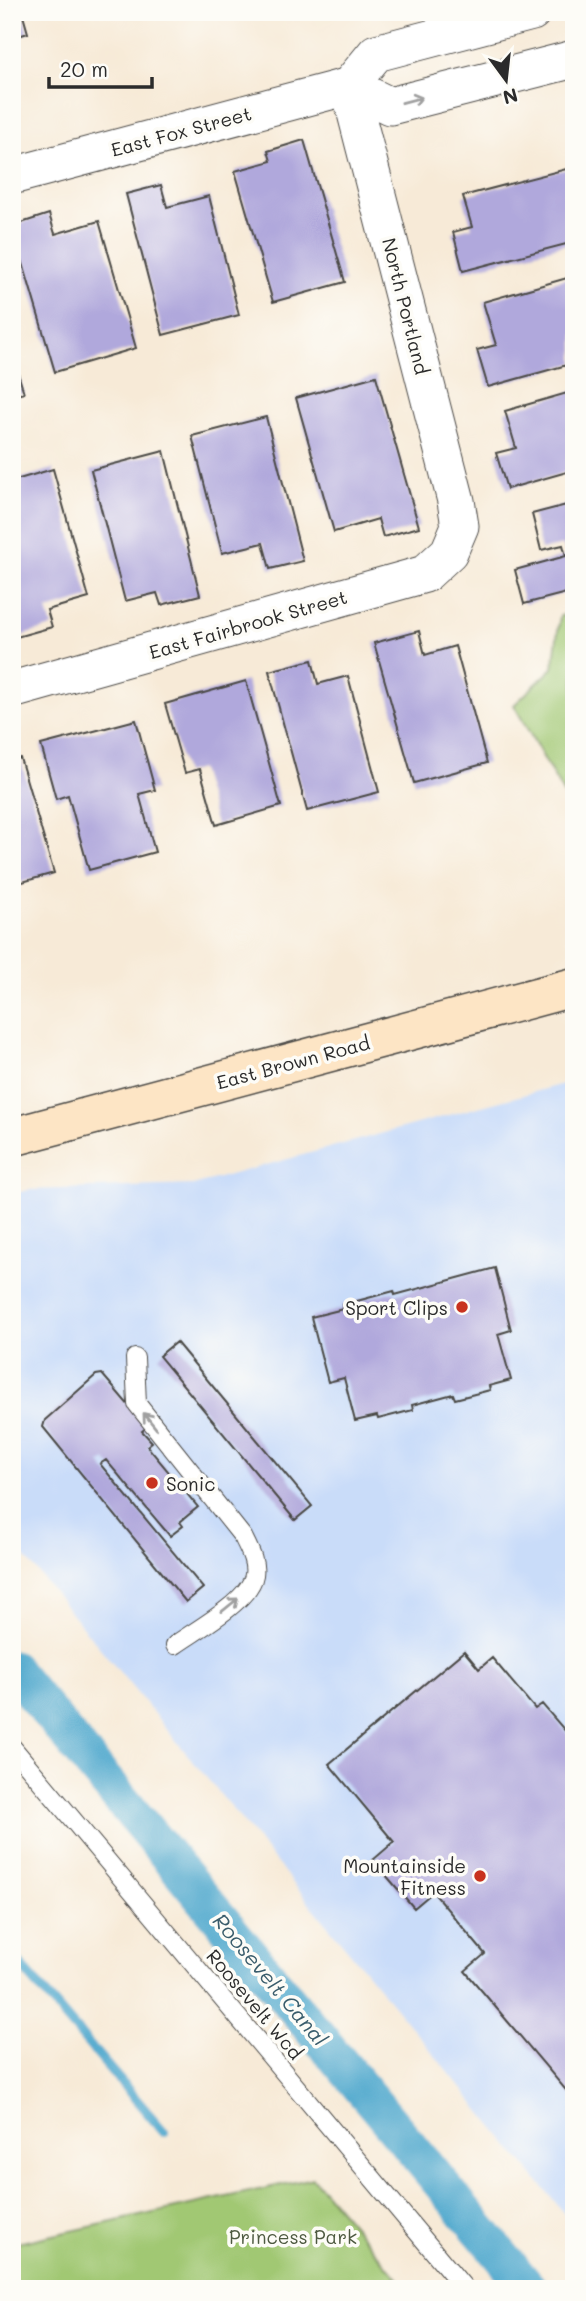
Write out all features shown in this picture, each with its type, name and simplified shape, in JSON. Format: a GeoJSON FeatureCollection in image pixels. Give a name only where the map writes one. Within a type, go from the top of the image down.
{"type":"FeatureCollection","features":[{"type":"Feature","properties":{"kind":"main road","name":"East Brown Road"},"geometry":{"type":"LineString","coordinates":[[12,1137],[574,987]]}},
{"type":"Feature","properties":{"kind":"street"},"geometry":{"type":"LineString","coordinates":[[532,12],[376,53],[349,86],[390,106],[574,59]]}},
{"type":"Feature","properties":{"kind":"street"},"geometry":{"type":"LineString","coordinates":[[454,33],[470,86]]}},
{"type":"Feature","properties":{"kind":"street","name":"East Fox Street"},"geometry":{"type":"LineString","coordinates":[[12,176],[349,86]]}},
{"type":"Feature","properties":{"kind":"street","name":"North Portland"},"geometry":{"type":"LineString","coordinates":[[349,86],[460,526]]}},
{"type":"Feature","properties":{"kind":"street","name":"East Fairbrook Street"},"geometry":{"type":"LineString","coordinates":[[12,690],[425,574],[449,552],[460,526]]}},
{"type":"Feature","properties":{"kind":"lane"},"geometry":{"type":"LineString","coordinates":[[135,1358],[137,1405],[243,1537],[254,1562],[254,1578],[235,1602],[175,1645]]}},
{"type":"Feature","properties":{"kind":"lane","name":"Roosevelt Wcd"},"geometry":{"type":"LineString","coordinates":[[12,1747],[465,2289]]}},
{"type":"Feature","properties":{"kind":"shaded area"},"geometry":{"type":"Polygon","coordinates":[[[574,1081],[574,2225],[12,1541],[12,1194],[29,1190],[193,1185],[574,1081]]]}},
{"type":"Feature","properties":{"kind":"green space"},"geometry":{"type":"Polygon","coordinates":[[[574,613],[574,813],[514,705],[553,668],[560,616],[574,613]]]}},
{"type":"Feature","properties":{"kind":"green space","name":"Princess Park"},"geometry":{"type":"Polygon","coordinates":[[[313,2178],[407,2289],[12,2289],[12,2244],[313,2178]]]}},
{"type":"Feature","properties":{"kind":"building"},"geometry":{"type":"Polygon","coordinates":[[[12,12],[22,12],[28,33],[12,38],[12,12]]]}},
{"type":"Feature","properties":{"kind":"building"},"geometry":{"type":"Polygon","coordinates":[[[304,140],[345,282],[273,302],[235,171],[271,161],[268,151],[304,140]]]}},
{"type":"Feature","properties":{"kind":"building"},"geometry":{"type":"Polygon","coordinates":[[[574,167],[574,242],[463,271],[453,232],[472,227],[463,196],[574,167]]]}},
{"type":"Feature","properties":{"kind":"building"},"geometry":{"type":"Polygon","coordinates":[[[161,185],[167,207],[209,196],[239,315],[163,335],[126,194],[161,185]]]}},
{"type":"Feature","properties":{"kind":"building"},"geometry":{"type":"Polygon","coordinates":[[[49,214],[55,234],[99,221],[136,348],[55,372],[12,226],[49,214]]]}},
{"type":"Feature","properties":{"kind":"building"},"geometry":{"type":"Polygon","coordinates":[[[574,276],[574,363],[488,387],[477,350],[496,345],[483,302],[574,276]]]}},
{"type":"Feature","properties":{"kind":"building"},"geometry":{"type":"Polygon","coordinates":[[[12,354],[24,393],[12,396],[12,354]]]}},
{"type":"Feature","properties":{"kind":"building"},"geometry":{"type":"Polygon","coordinates":[[[376,376],[419,527],[383,537],[378,519],[334,532],[296,398],[376,376]]]}},
{"type":"Feature","properties":{"kind":"building"},"geometry":{"type":"Polygon","coordinates":[[[574,391],[574,470],[507,489],[496,453],[516,448],[505,411],[574,391]]]}},
{"type":"Feature","properties":{"kind":"building"},"geometry":{"type":"Polygon","coordinates":[[[266,417],[303,561],[270,569],[263,543],[222,553],[192,436],[266,417]]]}},
{"type":"Feature","properties":{"kind":"building"},"geometry":{"type":"Polygon","coordinates":[[[164,451],[200,595],[161,605],[157,593],[125,601],[91,470],[164,451]]]}},
{"type":"Feature","properties":{"kind":"building"},"geometry":{"type":"Polygon","coordinates":[[[53,469],[89,598],[47,610],[52,627],[13,638],[12,481],[53,469]]]}},
{"type":"Feature","properties":{"kind":"building"},"geometry":{"type":"Polygon","coordinates":[[[574,503],[574,591],[524,604],[515,570],[566,556],[563,545],[541,550],[532,514],[574,503]]]}},
{"type":"Feature","properties":{"kind":"building"},"geometry":{"type":"Polygon","coordinates":[[[419,631],[425,655],[455,646],[487,763],[414,783],[374,643],[419,631]]]}},
{"type":"Feature","properties":{"kind":"building"},"geometry":{"type":"Polygon","coordinates":[[[312,660],[318,684],[348,676],[379,792],[307,811],[269,671],[312,660]]]}},
{"type":"Feature","properties":{"kind":"building"},"geometry":{"type":"Polygon","coordinates":[[[246,681],[281,806],[216,825],[200,769],[185,773],[165,704],[246,681]]]}},
{"type":"Feature","properties":{"kind":"building"},"geometry":{"type":"Polygon","coordinates":[[[136,720],[155,790],[139,794],[155,852],[89,870],[68,795],[56,799],[41,745],[136,720]]]}},
{"type":"Feature","properties":{"kind":"building"},"geometry":{"type":"Polygon","coordinates":[[[20,758],[54,873],[12,885],[12,760],[20,758]]]}},
{"type":"Feature","properties":{"kind":"building"},"geometry":{"type":"Polygon","coordinates":[[[495,1268],[511,1330],[498,1334],[511,1380],[489,1386],[490,1390],[455,1399],[453,1394],[412,1405],[413,1410],[378,1419],[377,1416],[355,1421],[344,1378],[328,1382],[311,1317],[343,1309],[342,1305],[394,1291],[395,1295],[495,1268]]]}},
{"type":"Feature","properties":{"kind":"building"},"geometry":{"type":"Polygon","coordinates":[[[176,1342],[312,1506],[295,1520],[159,1356],[176,1342]]]}},
{"type":"Feature","properties":{"kind":"building"},"geometry":{"type":"Polygon","coordinates":[[[102,1374],[147,1427],[142,1431],[152,1442],[147,1446],[198,1507],[180,1522],[183,1526],[170,1536],[106,1460],[100,1464],[203,1588],[186,1602],[43,1427],[45,1420],[96,1375],[102,1374]]]}},
{"type":"Feature","properties":{"kind":"building","name":"Mountainside Fitness"},"geometry":{"type":"Polygon","coordinates":[[[464,1651],[479,1669],[492,1658],[535,1709],[542,1704],[574,1741],[574,2092],[570,2095],[465,1971],[485,1954],[433,1892],[414,1908],[373,1860],[394,1842],[329,1764],[464,1651]]]}},
{"type":"Feature","properties":{"kind":"waterway","name":"Roosevelt Canal"},"geometry":{"type":"LineString","coordinates":[[12,1669],[529,2289]]}},
{"type":"Feature","properties":{"kind":"waterway"},"geometry":{"type":"LineString","coordinates":[[12,1955],[164,2132]]}},
{"type":"Feature","properties":{"kind":"place","name":"Sport Clips"},"geometry":{"type":"Point","coordinates":[462,1307]}},
{"type":"Feature","properties":{"kind":"place","name":"Sonic"},"geometry":{"type":"Point","coordinates":[152,1483]}},
{"type":"Feature","properties":{"kind":"place","name":"Mountainside Fitness"},"geometry":{"type":"Point","coordinates":[480,1876]}}]}
